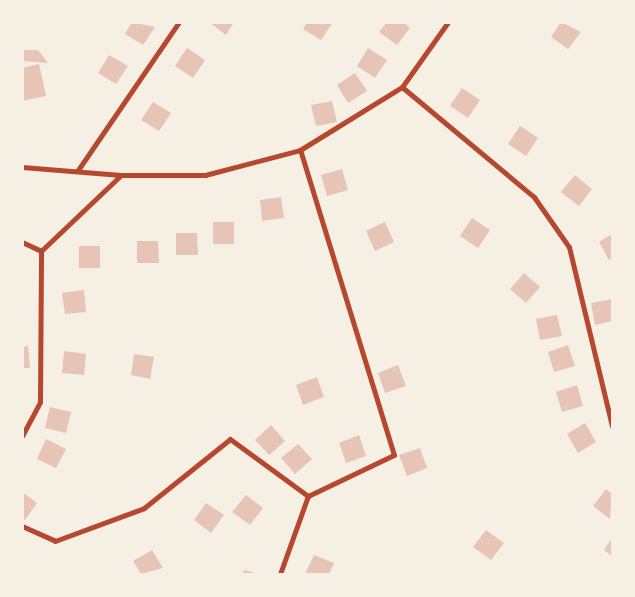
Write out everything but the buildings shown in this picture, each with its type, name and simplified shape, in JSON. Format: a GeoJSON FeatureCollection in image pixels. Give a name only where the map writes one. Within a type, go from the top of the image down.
{"type":"FeatureCollection","features":[{"type":"Feature","properties":{"kind":"street"},"geometry":{"type":"LineString","coordinates":[[78,170],[179,22]]}},
{"type":"Feature","properties":{"kind":"street"},"geometry":{"type":"LineString","coordinates":[[22,168],[78,170],[121,175],[205,175],[300,150],[402,87],[448,22]]}},
{"type":"Feature","properties":{"kind":"street"},"geometry":{"type":"LineString","coordinates":[[402,87],[534,197],[569,247],[612,426]]}},
{"type":"Feature","properties":{"kind":"street"},"geometry":{"type":"LineString","coordinates":[[280,574],[308,496],[394,455],[300,150]]}},
{"type":"Feature","properties":{"kind":"street"},"geometry":{"type":"LineString","coordinates":[[22,436],[40,402],[41,251],[121,175]]}},
{"type":"Feature","properties":{"kind":"street"},"geometry":{"type":"LineString","coordinates":[[22,242],[41,251]]}},
{"type":"Feature","properties":{"kind":"street"},"geometry":{"type":"LineString","coordinates":[[22,526],[55,541],[144,508],[230,439],[308,496]]}}]}
